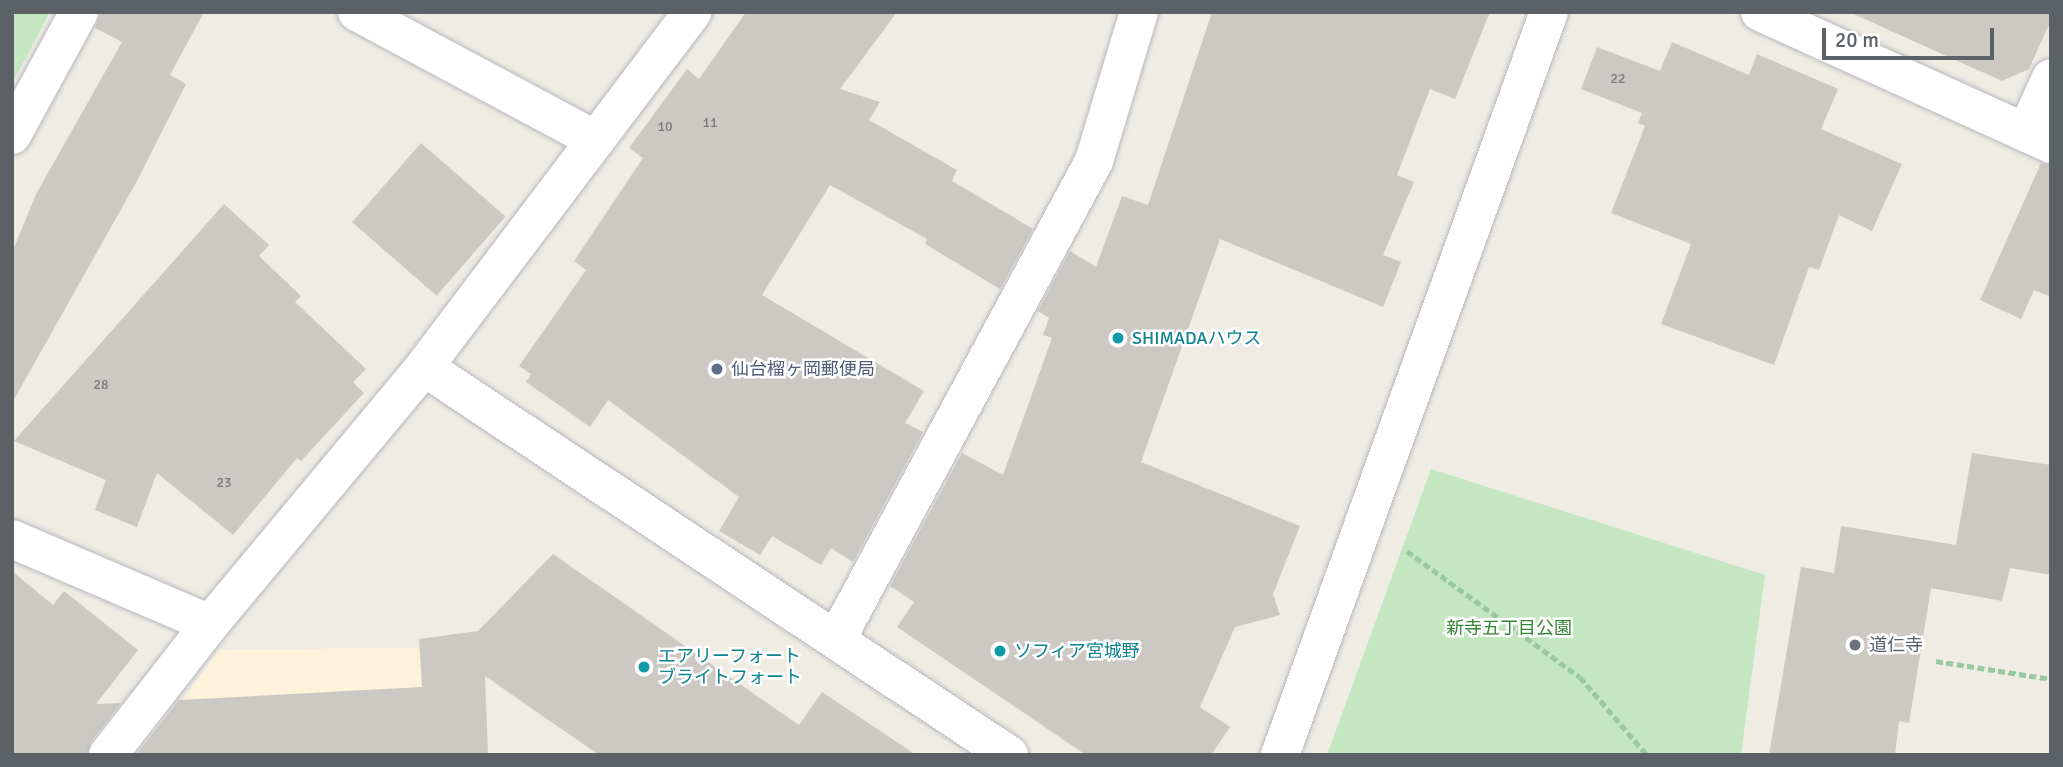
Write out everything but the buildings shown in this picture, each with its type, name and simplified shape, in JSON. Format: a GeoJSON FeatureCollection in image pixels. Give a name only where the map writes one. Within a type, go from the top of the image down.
{"type":"FeatureCollection","features":[{"type":"Feature","properties":{"kind":"street"},"geometry":{"type":"LineString","coordinates":[[12,135],[79,12]]}},
{"type":"Feature","properties":{"kind":"street"},"geometry":{"type":"LineString","coordinates":[[357,12],[596,140]]}},
{"type":"Feature","properties":{"kind":"street"},"geometry":{"type":"LineString","coordinates":[[108,755],[210,624],[424,367],[692,12]]}},
{"type":"Feature","properties":{"kind":"street"},"geometry":{"type":"LineString","coordinates":[[836,640],[1094,161],[1139,12]]}},
{"type":"Feature","properties":{"kind":"street"},"geometry":{"type":"LineString","coordinates":[[1280,755],[1549,12]]}},
{"type":"Feature","properties":{"kind":"street"},"geometry":{"type":"LineString","coordinates":[[1760,12],[2038,138],[2051,78]]}},
{"type":"Feature","properties":{"kind":"street"},"geometry":{"type":"LineString","coordinates":[[424,367],[1009,755]]}},
{"type":"Feature","properties":{"kind":"street"},"geometry":{"type":"LineString","coordinates":[[12,539],[210,624]]}},
{"type":"Feature","properties":{"kind":"path"},"geometry":{"type":"LineString","coordinates":[[1398,546],[1430,564],[1498,620],[1580,677],[1647,755]]}},
{"type":"Feature","properties":{"kind":"path"},"geometry":{"type":"LineString","coordinates":[[1936,662],[2051,679]]}},
{"type":"Feature","properties":{"kind":"shaded area"},"geometry":{"type":"Polygon","coordinates":[[[454,647],[459,755],[139,755],[220,650],[454,647]]]}},
{"type":"Feature","properties":{"kind":"green space"},"geometry":{"type":"Polygon","coordinates":[[[12,12],[50,12],[12,84],[12,12]]]}},
{"type":"Feature","properties":{"kind":"green space","name":"新寺五丁目公園"},"geometry":{"type":"Polygon","coordinates":[[[1431,469],[1765,575],[1741,755],[1327,755],[1431,469]]]}},
{"type":"Feature","properties":{"kind":"place","name":"SHIMADAハウス"},"geometry":{"type":"Point","coordinates":[1118,338]}},
{"type":"Feature","properties":{"kind":"place","name":"仙台榴ヶ岡郵便局"},"geometry":{"type":"Point","coordinates":[717,369]}},
{"type":"Feature","properties":{"kind":"place","name":"道仁寺"},"geometry":{"type":"Point","coordinates":[1855,645]}},
{"type":"Feature","properties":{"kind":"place","name":"ソフィア宮城野"},"geometry":{"type":"Point","coordinates":[1000,651]}},
{"type":"Feature","properties":{"kind":"place","name":"エアリーフォート ブライトフォート"},"geometry":{"type":"Point","coordinates":[644,667]}}]}
